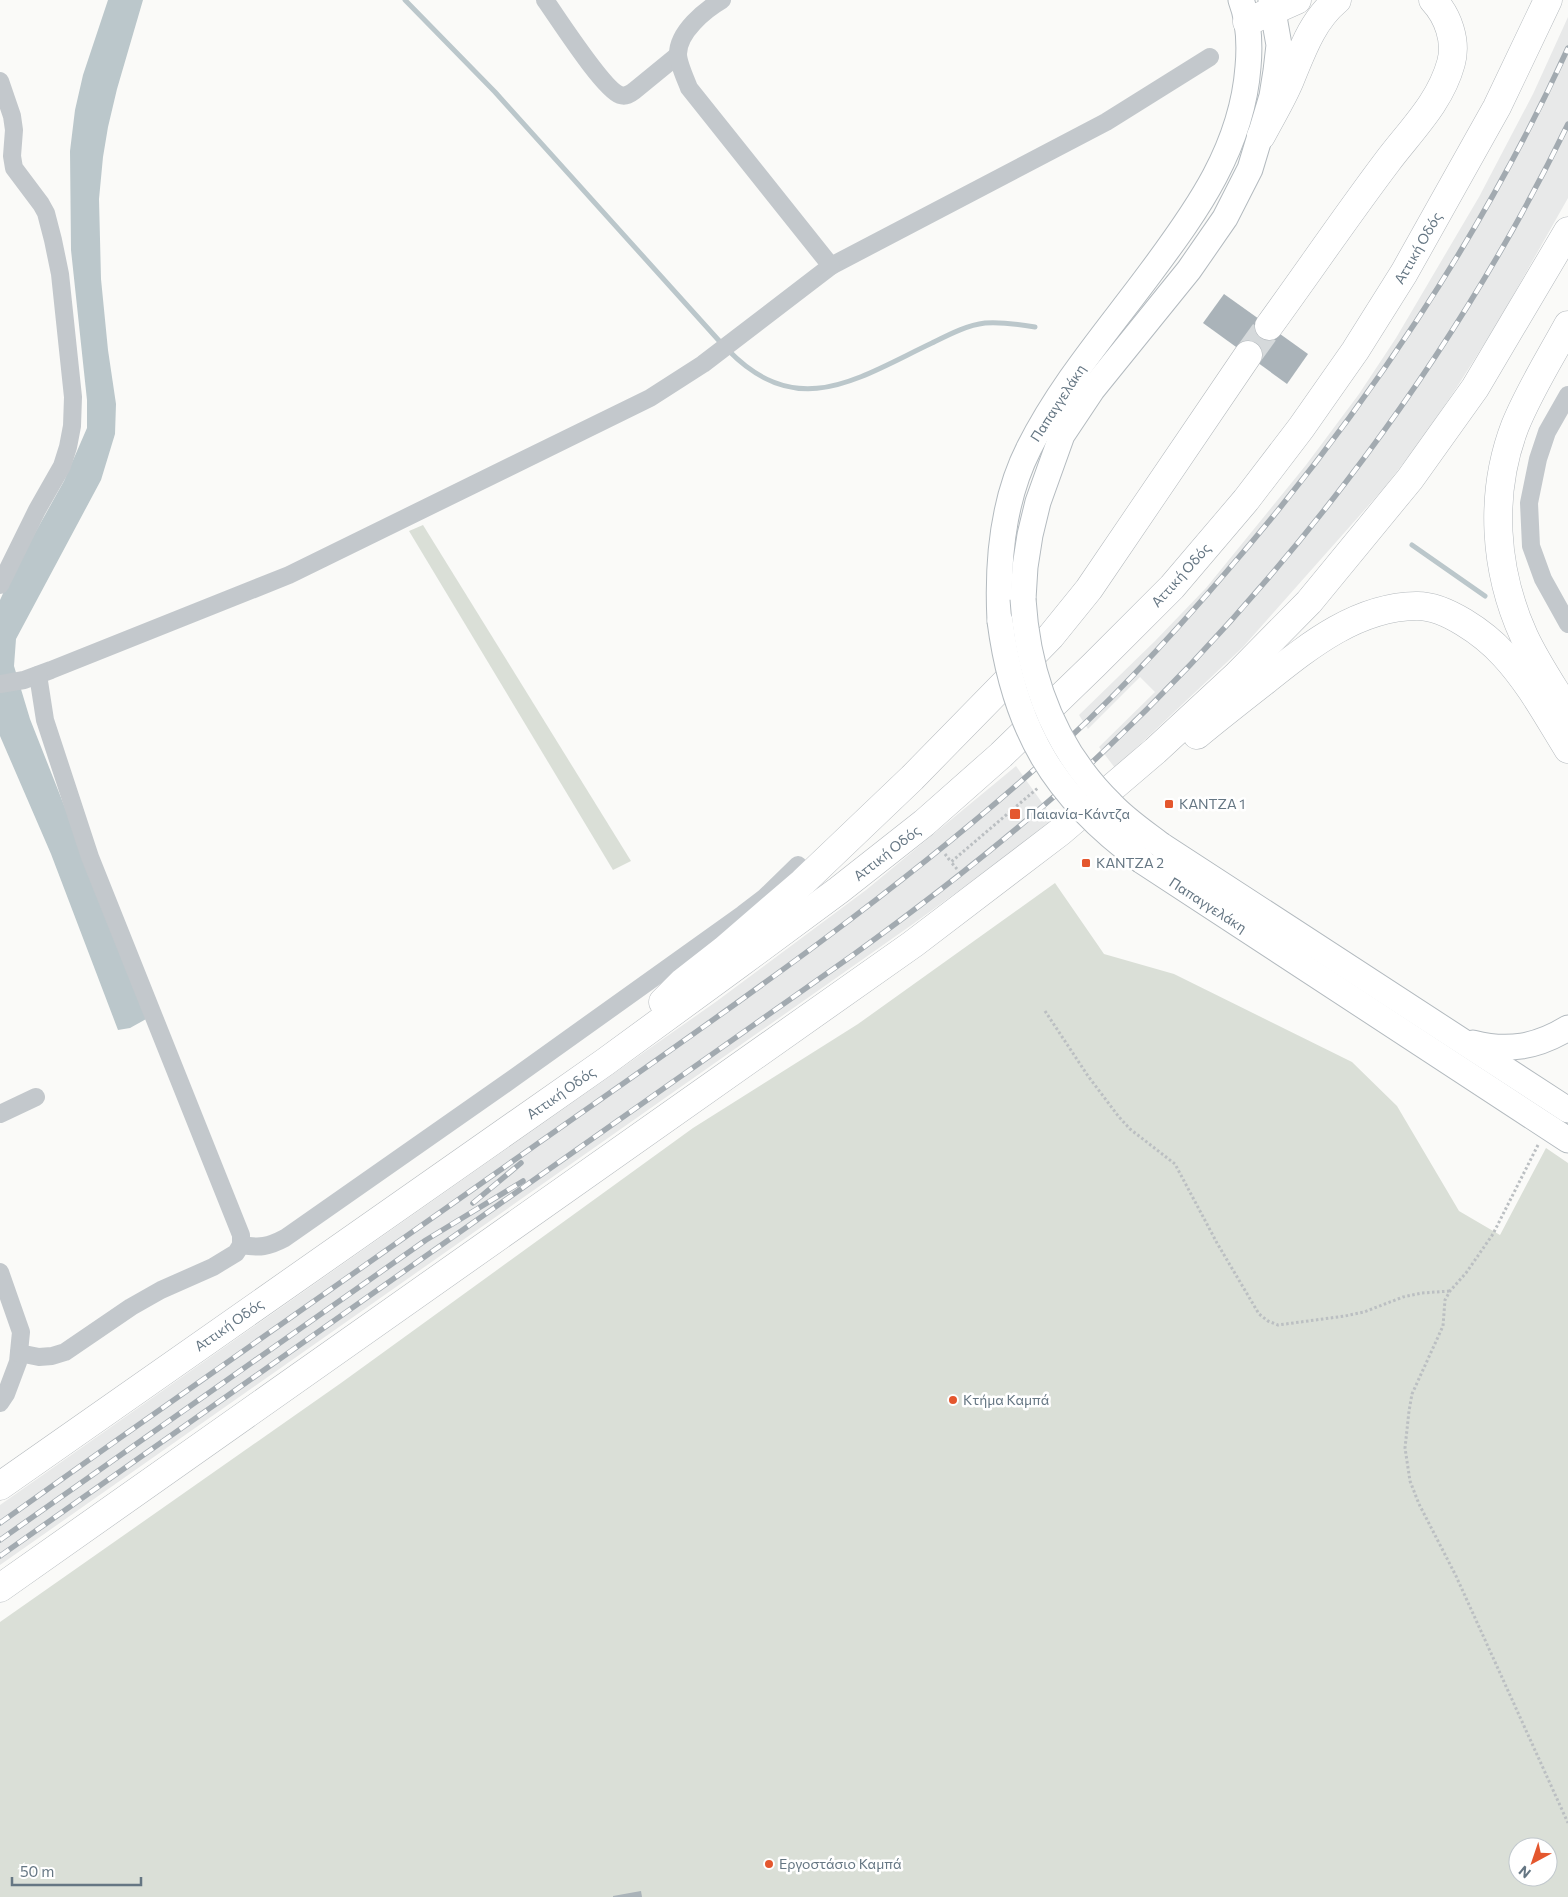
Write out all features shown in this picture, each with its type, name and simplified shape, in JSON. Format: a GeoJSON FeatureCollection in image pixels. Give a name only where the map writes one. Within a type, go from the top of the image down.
{"type":"FeatureCollection","features":[{"type":"Feature","properties":{"kind":"highway"},"geometry":{"type":"LineString","coordinates":[[1261,136],[1290,81],[1307,39],[1319,20],[1337,0]]}},
{"type":"Feature","properties":{"kind":"highway"},"geometry":{"type":"LineString","coordinates":[[1269,326],[1388,160],[1426,115],[1437,97],[1452,61],[1453,42],[1449,24],[1433,0]]}},
{"type":"Feature","properties":{"kind":"highway","name":"Αττική Οδός"},"geometry":{"type":"LineString","coordinates":[[0,1486],[605,1062],[832,896],[924,823],[1001,755],[1094,666],[1172,587],[1246,500],[1301,428],[1360,343],[1404,273],[1451,191],[1497,106],[1548,0]]}},
{"type":"Feature","properties":{"kind":"highway"},"geometry":{"type":"LineString","coordinates":[[1060,832],[1156,751],[1236,676],[1309,602],[1410,479],[1475,388],[1568,231]]}},
{"type":"Feature","properties":{"kind":"highway"},"geometry":{"type":"LineString","coordinates":[[1568,325],[1515,426],[1502,474],[1498,533],[1501,563],[1508,591],[1524,636],[1568,711]]}},
{"type":"Feature","properties":{"kind":"highway"},"geometry":{"type":"LineString","coordinates":[[605,1062],[683,982],[803,882],[912,778],[1051,636],[1089,589],[1248,355]]}},
{"type":"Feature","properties":{"kind":"highway"},"geometry":{"type":"LineString","coordinates":[[0,1588],[913,944],[1060,832],[1182,747],[1294,658],[1325,636],[1360,617],[1393,608],[1418,605],[1440,610],[1460,620],[1503,653],[1517,670],[1568,749]]}},
{"type":"Feature","properties":{"kind":"street"},"geometry":{"type":"LineString","coordinates":[[545,0],[601,80],[619,95],[627,96],[678,55]]}},
{"type":"Feature","properties":{"kind":"street"},"geometry":{"type":"LineString","coordinates":[[722,0],[692,23],[681,44],[678,55],[689,88],[831,266]]}},
{"type":"Feature","properties":{"kind":"street","name":"Παπαγγελάκη"},"geometry":{"type":"LineString","coordinates":[[1260,5],[1279,45],[1272,96],[1250,169],[1225,218],[1188,270],[1092,390],[1062,435],[1038,502],[1025,567],[1023,599],[1025,631],[1031,663],[1038,688],[1058,735],[1081,770],[1110,804],[1134,825],[1161,845],[1456,1037],[1565,1099]]}},
{"type":"Feature","properties":{"kind":"street","name":"Παπαγγελάκη"},"geometry":{"type":"LineString","coordinates":[[1260,5],[1250,47],[1247,83],[1238,122],[1213,183],[1168,249],[1068,383],[1045,418],[1028,450],[1015,483],[1005,522],[1000,560],[1000,621],[1008,671],[1015,698],[1028,731],[1053,775],[1073,800],[1097,825],[1142,861],[1568,1140]]}},
{"type":"Feature","properties":{"kind":"street"},"geometry":{"type":"LineString","coordinates":[[0,684],[31,678],[289,575],[650,398],[703,364],[831,266],[1106,122],[1210,57]]}},
{"type":"Feature","properties":{"kind":"street"},"geometry":{"type":"LineString","coordinates":[[0,81],[12,116],[14,130],[6,158],[46,213],[53,240],[60,274],[73,397],[71,433],[62,466],[37,510],[0,585]]}},
{"type":"Feature","properties":{"kind":"street"},"geometry":{"type":"LineString","coordinates":[[1568,395],[1548,432],[1538,459],[1529,503],[1531,546],[1543,579],[1568,624]]}},
{"type":"Feature","properties":{"kind":"street"},"geometry":{"type":"LineString","coordinates":[[19,1353],[39,1357],[65,1352],[131,1307],[162,1290],[213,1267],[236,1253],[241,1245],[241,1235],[90,857],[31,678]]}},
{"type":"Feature","properties":{"kind":"street"},"geometry":{"type":"LineString","coordinates":[[241,1245],[258,1247],[272,1245],[291,1234],[743,914],[764,898],[798,865]]}},
{"type":"Feature","properties":{"kind":"street"},"geometry":{"type":"LineString","coordinates":[[1456,1037],[1493,1048],[1514,1048],[1553,1038],[1568,1028]]}},
{"type":"Feature","properties":{"kind":"street"},"geometry":{"type":"LineString","coordinates":[[0,1114],[36,1097]]}},
{"type":"Feature","properties":{"kind":"street"},"geometry":{"type":"LineString","coordinates":[[1547,1126],[1565,1099]]}},
{"type":"Feature","properties":{"kind":"street"},"geometry":{"type":"LineString","coordinates":[[0,1272],[21,1332],[18,1362],[6,1394],[0,1403]]}},
{"type":"Feature","properties":{"kind":"path"},"geometry":{"type":"LineString","coordinates":[[951,862],[1053,775]]}},
{"type":"Feature","properties":{"kind":"path"},"geometry":{"type":"LineString","coordinates":[[945,854],[957,869]]}},
{"type":"Feature","properties":{"kind":"path"},"geometry":{"type":"LineString","coordinates":[[1045,1011],[1092,1082],[1119,1117],[1130,1129],[1175,1164],[1217,1243],[1260,1314],[1268,1321],[1278,1325],[1345,1316],[1364,1312],[1422,1293],[1450,1291]]}},
{"type":"Feature","properties":{"kind":"path"},"geometry":{"type":"LineString","coordinates":[[1547,1126],[1493,1234],[1445,1300],[1441,1330],[1418,1377],[1410,1402],[1405,1448],[1410,1481],[1423,1511],[1456,1576],[1568,1823]]}},
{"type":"Feature","properties":{"kind":"shaded area"},"geometry":{"type":"Polygon","coordinates":[[[108,0],[143,0],[108,127],[99,199],[101,279],[108,350],[116,404],[115,434],[101,480],[16,639],[14,666],[30,719],[148,1018],[130,1028],[118,1030],[51,854],[0,736],[0,600],[11,576],[64,481],[87,428],[87,400],[71,250],[70,151],[75,110],[83,75],[108,0]]]}},
{"type":"Feature","properties":{"kind":"shaded area"},"geometry":{"type":"Polygon","coordinates":[[[1568,17],[1568,198],[1498,322],[1422,439],[1384,488],[1243,647],[1115,768],[1099,747],[1155,692],[1140,677],[1088,729],[1079,715],[1206,588],[1306,465],[1359,394],[1396,338],[1479,197],[1533,94],[1568,17]]]}},
{"type":"Feature","properties":{"kind":"shaded area"},"geometry":{"type":"Polygon","coordinates":[[[423,525],[631,861],[613,870],[409,531],[423,525]]]}},
{"type":"Feature","properties":{"kind":"shaded area"},"geometry":{"type":"Polygon","coordinates":[[[1016,766],[1055,821],[913,924],[0,1565],[0,1505],[717,1001],[866,890],[1016,766]]]}},
{"type":"Feature","properties":{"kind":"shaded area","name":"Kτήμα Καμπά"},"geometry":{"type":"Polygon","coordinates":[[[1055,883],[1104,954],[1174,974],[1352,1062],[1397,1106],[1459,1211],[1500,1235],[1546,1148],[1568,1163],[1568,1897],[0,1897],[0,1622],[341,1383],[693,1128],[858,1024],[1055,883]]]}},
{"type":"Feature","properties":{"kind":"building"},"geometry":{"type":"Polygon","coordinates":[[[1224,294],[1308,354],[1287,384],[1203,323],[1224,294]]]}},
{"type":"Feature","properties":{"kind":"building"},"geometry":{"type":"Polygon","coordinates":[[[641,1891],[642,1897],[613,1897],[613,1896],[641,1891]]]}},
{"type":"Feature","properties":{"kind":"waterway"},"geometry":{"type":"LineString","coordinates":[[405,0],[495,92],[722,344]]}},
{"type":"Feature","properties":{"kind":"waterway"},"geometry":{"type":"LineString","coordinates":[[728,350],[754,372],[779,384],[804,389],[828,387],[853,380],[971,326],[998,323],[1035,327]]}},
{"type":"Feature","properties":{"kind":"waterway"},"geometry":{"type":"LineString","coordinates":[[1412,545],[1485,596]]}},
{"type":"Feature","properties":{"kind":"tunnel"},"geometry":{"type":"LineString","coordinates":[[1248,355],[1269,326]]}},
{"type":"Feature","properties":{"kind":"railway"},"geometry":{"type":"LineString","coordinates":[[0,1523],[788,966],[919,866],[983,814],[1069,738],[1140,668],[1185,620],[1278,511],[1372,386],[1416,321],[1498,187],[1568,48]]}},
{"type":"Feature","properties":{"kind":"railway"},"geometry":{"type":"LineString","coordinates":[[0,1556],[853,955],[981,858],[1103,752],[1239,612],[1303,537],[1364,459],[1421,378],[1474,295],[1523,211],[1568,124]]}},
{"type":"Feature","properties":{"kind":"railway"},"geometry":{"type":"LineString","coordinates":[[473,1203],[521,1163]]}},
{"type":"Feature","properties":{"kind":"railway"},"geometry":{"type":"LineString","coordinates":[[0,1540],[426,1240],[523,1181]]}},
{"type":"Feature","properties":{"kind":"place","name":"ΚΑΝΤΖΑ 1"},"geometry":{"type":"Point","coordinates":[1169,804]}},
{"type":"Feature","properties":{"kind":"place","name":"Παιανία-Κάντζα"},"geometry":{"type":"Point","coordinates":[1015,814]}},
{"type":"Feature","properties":{"kind":"place","name":"ΚΑΝΤΖΑ 2"},"geometry":{"type":"Point","coordinates":[1086,863]}},
{"type":"Feature","properties":{"kind":"place","name":"Kτήμα Καμπά"},"geometry":{"type":"Point","coordinates":[953,1400]}},
{"type":"Feature","properties":{"kind":"place","name":"Εργοστάσιο Καμπά"},"geometry":{"type":"Point","coordinates":[769,1864]}}]}
